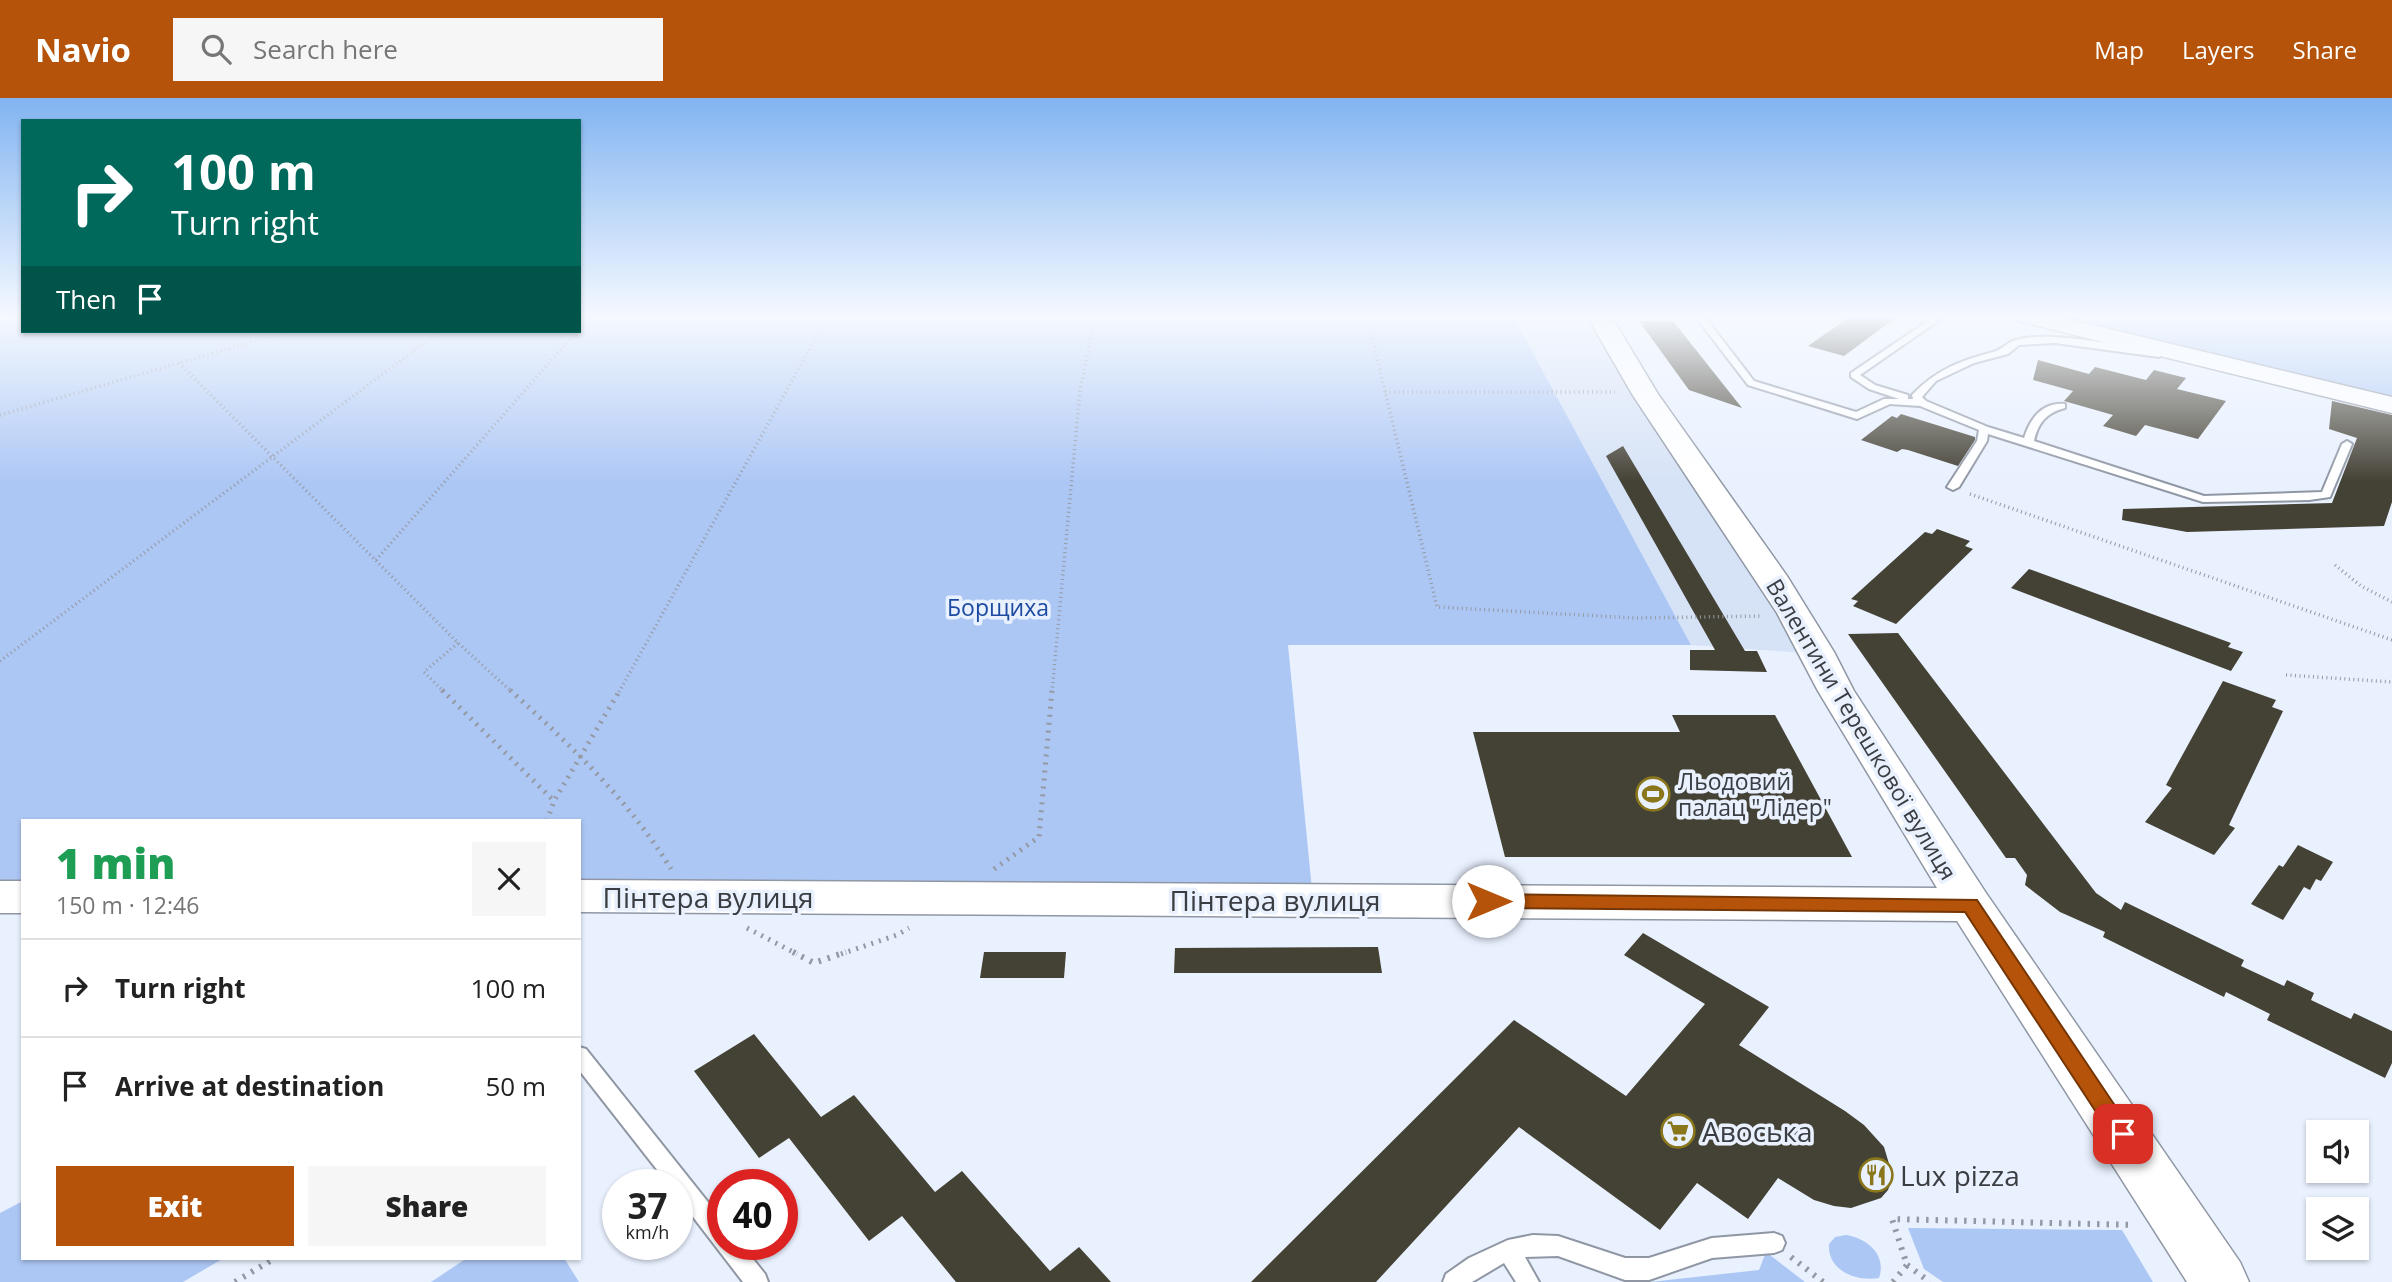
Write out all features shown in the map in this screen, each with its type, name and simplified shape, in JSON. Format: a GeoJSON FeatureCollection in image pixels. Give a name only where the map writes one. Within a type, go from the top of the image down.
{"type":"FeatureCollection","features":[{"type":"Feature","properties":{"kind":"street","name":"Валентини Терешкової вулиця"},"geometry":{"type":"LineString","coordinates":[[1631,371],[1819,654],[1836,691],[1970,905],[2220,1282]]}},
{"type":"Feature","properties":{"kind":"street"},"geometry":{"type":"LineString","coordinates":[[2253,371],[2392,405]]}},
{"type":"Feature","properties":{"kind":"street","name":"Пінтера вулиця"},"geometry":{"type":"LineString","coordinates":[[581,896],[1970,905]]}},
{"type":"Feature","properties":{"kind":"lane"},"geometry":{"type":"LineString","coordinates":[[1742,371],[1751,383],[1857,416],[1888,401],[1922,403]]}},
{"type":"Feature","properties":{"kind":"lane"},"geometry":{"type":"LineString","coordinates":[[1860,371],[1854,375],[1872,387],[1922,403],[1984,429],[2203,499],[2326,495],[2347,444]]}},
{"type":"Feature","properties":{"kind":"lane"},"geometry":{"type":"LineString","coordinates":[[1922,403],[1916,397],[1933,379],[1949,371]]}},
{"type":"Feature","properties":{"kind":"lane"},"geometry":{"type":"LineString","coordinates":[[2028,443],[2034,421],[2046,409],[2061,405]]}},
{"type":"Feature","properties":{"kind":"lane"},"geometry":{"type":"LineString","coordinates":[[1952,487],[1982,441],[1984,429]]}},
{"type":"Feature","properties":{"kind":"lane"},"geometry":{"type":"LineString","coordinates":[[581,1058],[707,1218]]}},
{"type":"Feature","properties":{"kind":"lane"},"geometry":{"type":"LineString","coordinates":[[1454,1282],[1477,1265],[1508,1250],[1533,1245],[1558,1246],[1625,1269],[1649,1269],[1712,1248],[1774,1244]]}},
{"type":"Feature","properties":{"kind":"lane"},"geometry":{"type":"LineString","coordinates":[[1508,1250],[1528,1282]]}},
{"type":"Feature","properties":{"kind":"lane"},"geometry":{"type":"LineString","coordinates":[[740,1260],[757,1282]]}},
{"type":"Feature","properties":{"kind":"path"},"geometry":{"type":"LineString","coordinates":[[0,415],[151,371]]}},
{"type":"Feature","properties":{"kind":"path"},"geometry":{"type":"LineString","coordinates":[[187,371],[458,643],[583,755],[655,843],[688,896]]}},
{"type":"Feature","properties":{"kind":"path"},"geometry":{"type":"LineString","coordinates":[[0,661],[387,371]]}},
{"type":"Feature","properties":{"kind":"path"},"geometry":{"type":"LineString","coordinates":[[376,559],[542,371]]}},
{"type":"Feature","properties":{"kind":"path"},"geometry":{"type":"LineString","coordinates":[[548,819],[554,801],[583,755],[797,371]]}},
{"type":"Feature","properties":{"kind":"path"},"geometry":{"type":"LineString","coordinates":[[737,923],[814,963],[897,935],[1039,837],[1080,390],[1084,371]]}},
{"type":"Feature","properties":{"kind":"path"},"geometry":{"type":"LineString","coordinates":[[1380,371],[1437,607],[1635,618],[1694,615],[1795,617]]}},
{"type":"Feature","properties":{"kind":"path"},"geometry":{"type":"LineString","coordinates":[[1385,392],[1644,393]]}},
{"type":"Feature","properties":{"kind":"path"},"geometry":{"type":"LineString","coordinates":[[1952,487],[2392,640]]}},
{"type":"Feature","properties":{"kind":"path"},"geometry":{"type":"LineString","coordinates":[[2335,565],[2361,586],[2392,602]]}},
{"type":"Feature","properties":{"kind":"path"},"geometry":{"type":"LineString","coordinates":[[458,643],[424,672],[554,801]]}},
{"type":"Feature","properties":{"kind":"path"},"geometry":{"type":"LineString","coordinates":[[2286,675],[2392,682]]}},
{"type":"Feature","properties":{"kind":"path"},"geometry":{"type":"LineString","coordinates":[[1930,1282],[1907,1265],[1892,1219],[2184,1226]]}},
{"type":"Feature","properties":{"kind":"path"},"geometry":{"type":"LineString","coordinates":[[1774,1244],[1823,1282]]}},
{"type":"Feature","properties":{"kind":"path"},"geometry":{"type":"LineString","coordinates":[[235,1282],[272,1260]]}},
{"type":"Feature","properties":{"kind":"path"},"geometry":{"type":"LineString","coordinates":[[1893,1282],[1907,1265]]}},
{"type":"Feature","properties":{"kind":"shaded area"},"geometry":{"type":"Polygon","coordinates":[[[1543,371],[1635,371],[1819,654],[1691,645],[1543,371]]]}},
{"type":"Feature","properties":{"kind":"green space","name":"Борщиха"},"geometry":{"type":"Polygon","coordinates":[[[0,371],[1543,371],[1691,645],[1288,645],[1313,900],[581,896],[581,819],[21,819],[21,897],[0,897],[0,371]]]}},
{"type":"Feature","properties":{"kind":"green space"},"geometry":{"type":"Polygon","coordinates":[[[2253,371],[2392,371],[2392,405],[2253,371]]]}},
{"type":"Feature","properties":{"kind":"green space"},"geometry":{"type":"Polygon","coordinates":[[[21,1202],[21,1260],[221,1260],[183,1282],[0,1282],[0,1213],[21,1202]]]}},
{"type":"Feature","properties":{"kind":"green space"},"geometry":{"type":"Polygon","coordinates":[[[1908,1228],[2122,1230],[2153,1282],[1943,1282],[1924,1269],[1908,1228]]]}},
{"type":"Feature","properties":{"kind":"green space"},"geometry":{"type":"Polygon","coordinates":[[[1846,1235],[1868,1244],[1878,1255],[1881,1270],[1879,1278],[1852,1276],[1833,1261],[1829,1244],[1835,1237],[1846,1235]]]}},
{"type":"Feature","properties":{"kind":"green space"},"geometry":{"type":"Polygon","coordinates":[[[1766,1252],[1805,1282],[1650,1282],[1759,1270],[1766,1252]]]}},
{"type":"Feature","properties":{"kind":"green space"},"geometry":{"type":"Polygon","coordinates":[[[464,1260],[565,1260],[579,1282],[431,1282],[464,1260]]]}},
{"type":"Feature","properties":{"kind":"building"},"geometry":{"type":"Polygon","coordinates":[[[1675,371],[1713,371],[1742,408],[1689,390],[1675,371]]]}},
{"type":"Feature","properties":{"kind":"building"},"geometry":{"type":"Polygon","coordinates":[[[2035,371],[2079,371],[2089,374],[2091,371],[2112,371],[2146,380],[2153,371],[2159,371],[2186,378],[2177,389],[2226,401],[2198,439],[2145,425],[2136,436],[2103,426],[2113,415],[2064,401],[2073,391],[2033,380],[2035,371]]]}},
{"type":"Feature","properties":{"kind":"building"},"geometry":{"type":"Polygon","coordinates":[[[2332,401],[2392,415],[2392,502],[2384,526],[2187,532],[2122,520],[2123,509],[2332,503],[2357,438],[2329,429],[2332,401]]]}},
{"type":"Feature","properties":{"kind":"building"},"geometry":{"type":"Polygon","coordinates":[[[1901,414],[1975,437],[1975,440],[1958,466],[1908,450],[1897,452],[1861,440],[1892,416],[1897,418],[1901,414]]]}},
{"type":"Feature","properties":{"kind":"building"},"geometry":{"type":"Polygon","coordinates":[[[1623,446],[1745,651],[1757,651],[1767,672],[1690,670],[1690,650],[1715,650],[1606,456],[1623,446]]]}},
{"type":"Feature","properties":{"kind":"building"},"geometry":{"type":"Polygon","coordinates":[[[1937,529],[1970,541],[1965,546],[1973,549],[1896,624],[1853,606],[1858,601],[1851,599],[1925,532],[1932,534],[1937,529]]]}},
{"type":"Feature","properties":{"kind":"building"},"geometry":{"type":"Polygon","coordinates":[[[2029,569],[2231,643],[2228,647],[2243,652],[2231,671],[2011,588],[2029,569]]]}},
{"type":"Feature","properties":{"kind":"building"},"geometry":{"type":"Polygon","coordinates":[[[1898,633],[2096,893],[2121,910],[2125,902],[2244,960],[2241,966],[2284,986],[2287,980],[2314,993],[2311,1000],[2351,1019],[2354,1013],[2392,1031],[2392,1063],[2385,1078],[2267,1020],[2270,1014],[2226,992],[2224,997],[2103,937],[2105,932],[2060,912],[2025,885],[2027,875],[2015,858],[2006,858],[1848,634],[1898,633]]]}},
{"type":"Feature","properties":{"kind":"building"},"geometry":{"type":"Polygon","coordinates":[[[2223,681],[2276,700],[2272,707],[2283,711],[2229,825],[2235,828],[2214,855],[2145,822],[2172,788],[2166,785],[2223,681]]]}},
{"type":"Feature","properties":{"kind":"building","name":"Льодовий палац \"Лідер\""},"geometry":{"type":"Polygon","coordinates":[[[1672,715],[1775,715],[1852,857],[1505,857],[1473,732],[1680,732],[1672,715]]]}},
{"type":"Feature","properties":{"kind":"building"},"geometry":{"type":"Polygon","coordinates":[[[2298,845],[2333,862],[2321,881],[2316,879],[2310,890],[2304,887],[2283,920],[2251,904],[2279,865],[2283,867],[2298,845]]]}},
{"type":"Feature","properties":{"kind":"building"},"geometry":{"type":"Polygon","coordinates":[[[1643,933],[1769,1007],[1739,1045],[1864,1125],[1884,1147],[1893,1177],[1888,1190],[1881,1198],[1851,1208],[1834,1206],[1814,1200],[1778,1178],[1748,1219],[1697,1183],[1660,1230],[1519,1127],[1376,1282],[1251,1282],[1514,1020],[1626,1096],[1705,1004],[1624,955],[1643,933]]]}},
{"type":"Feature","properties":{"kind":"building"},"geometry":{"type":"Polygon","coordinates":[[[1378,947],[1382,973],[1174,973],[1175,948],[1378,947]]]}},
{"type":"Feature","properties":{"kind":"building"},"geometry":{"type":"Polygon","coordinates":[[[984,952],[1066,952],[1064,978],[980,978],[984,952]]]}},
{"type":"Feature","properties":{"kind":"building"},"geometry":{"type":"Polygon","coordinates":[[[754,1034],[821,1117],[854,1095],[935,1192],[962,1171],[1050,1271],[1079,1247],[1111,1282],[956,1282],[902,1216],[869,1241],[789,1138],[759,1158],[694,1071],[754,1034]]]}},
{"type":"Feature","properties":{"kind":"place","name":"Льодовий палац \"Лідер\""},"geometry":{"type":"Point","coordinates":[1653,794]}},
{"type":"Feature","properties":{"kind":"place","name":"Авоська"},"geometry":{"type":"Point","coordinates":[1678,1131]}},
{"type":"Feature","properties":{"kind":"place","name":"Lux pizza"},"geometry":{"type":"Point","coordinates":[1876,1175]}},
{"type":"Feature","properties":{"kind":"route"},"geometry":{"type":"LineString","coordinates":[[1488,901],[1970,905],[2123,1134]]}}]}
